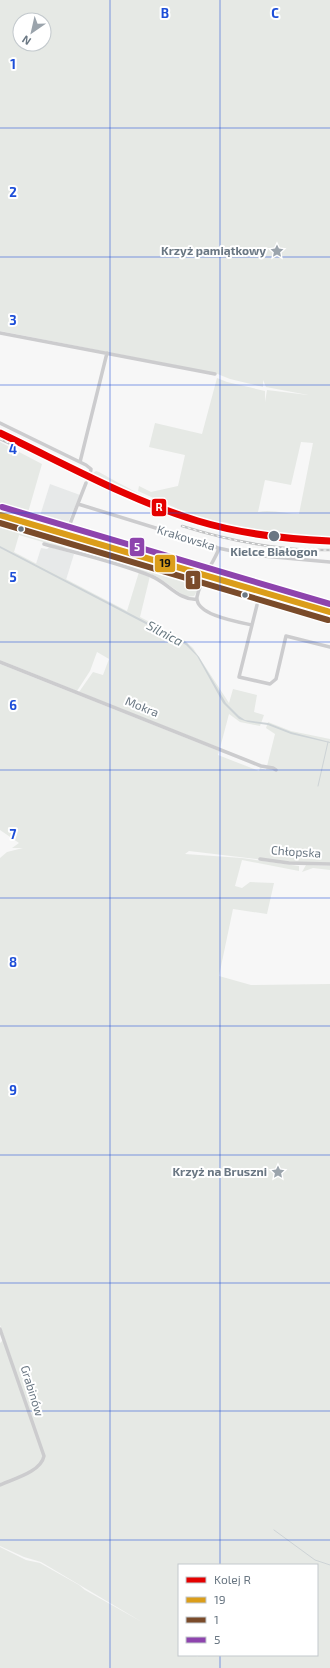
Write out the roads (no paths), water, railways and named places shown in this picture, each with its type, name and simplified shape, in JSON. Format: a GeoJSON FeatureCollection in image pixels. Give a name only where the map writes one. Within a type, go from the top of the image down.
{"type":"FeatureCollection","features":[{"type":"Feature","properties":{"kind":"main road"},"geometry":{"type":"LineString","coordinates":[[1,518],[66,534],[330,618]]}},
{"type":"Feature","properties":{"kind":"main road"},"geometry":{"type":"LineString","coordinates":[[1,518],[69,542],[330,612]]}},
{"type":"Feature","properties":{"kind":"street"},"geometry":{"type":"LineString","coordinates":[[0,333],[215,374]]}},
{"type":"Feature","properties":{"kind":"street"},"geometry":{"type":"LineString","coordinates":[[80,462],[108,353]]}},
{"type":"Feature","properties":{"kind":"street"},"geometry":{"type":"LineString","coordinates":[[0,423],[91,468],[90,475]]}},
{"type":"Feature","properties":{"kind":"street"},"geometry":{"type":"LineString","coordinates":[[66,534],[86,483]]}},
{"type":"Feature","properties":{"kind":"street","name":"Krakowska"},"geometry":{"type":"LineString","coordinates":[[78,504],[218,548],[251,555],[330,562]]}},
{"type":"Feature","properties":{"kind":"street"},"geometry":{"type":"LineString","coordinates":[[67,551],[69,542]]}},
{"type":"Feature","properties":{"kind":"street"},"geometry":{"type":"LineString","coordinates":[[44,544],[151,576],[183,597],[191,600],[197,599]]}},
{"type":"Feature","properties":{"kind":"street"},"geometry":{"type":"LineString","coordinates":[[218,548],[197,599],[203,610],[252,625]]}},
{"type":"Feature","properties":{"kind":"street"},"geometry":{"type":"LineString","coordinates":[[257,605],[239,677],[270,684],[273,683],[276,679],[286,636],[330,647]]}},
{"type":"Feature","properties":{"kind":"street","name":"Mokra"},"geometry":{"type":"LineString","coordinates":[[0,662],[261,766],[276,770]]}},
{"type":"Feature","properties":{"kind":"street","name":"Chłopska"},"geometry":{"type":"LineString","coordinates":[[260,859],[289,863],[330,864]]}},
{"type":"Feature","properties":{"kind":"street","name":"Grabinów"},"geometry":{"type":"LineString","coordinates":[[0,1329],[32,1426],[42,1450],[43,1459],[35,1468],[0,1485]]}},
{"type":"Feature","properties":{"kind":"water","name":"Silnica"},"geometry":{"type":"Polygon","coordinates":[[[0,546],[187,643],[199,657],[226,703],[245,720],[268,723],[291,732],[330,743],[291,734],[268,725],[239,719],[223,703],[197,656],[186,645],[0,548],[0,546]]]}},
{"type":"Feature","properties":{"kind":"waterway"},"geometry":{"type":"LineString","coordinates":[[318,786],[328,742]]}},
{"type":"Feature","properties":{"kind":"waterway"},"geometry":{"type":"LineString","coordinates":[[274,1530],[315,1560],[330,1565]]}},
{"type":"Feature","properties":{"kind":"railway"},"geometry":{"type":"LineString","coordinates":[[0,439],[13,445]]}},
{"type":"Feature","properties":{"kind":"railway"},"geometry":{"type":"LineString","coordinates":[[182,526],[255,544],[293,549],[330,550]]}},
{"type":"Feature","properties":{"kind":"rail line","name":"R"},"geometry":{"type":"LineString","coordinates":[[0,433],[122,492],[147,503],[198,521],[214,526],[263,535],[330,541]]}},
{"type":"Feature","properties":{"kind":"place","name":"Krzyż pamiątkowy"},"geometry":{"type":"Point","coordinates":[277,251]}},
{"type":"Feature","properties":{"kind":"place","name":"Kielce Białogon"},"geometry":{"type":"Point","coordinates":[274,536]}},
{"type":"Feature","properties":{"kind":"place","name":"Krzyż na Bruszni"},"geometry":{"type":"Point","coordinates":[278,1172]}}]}
